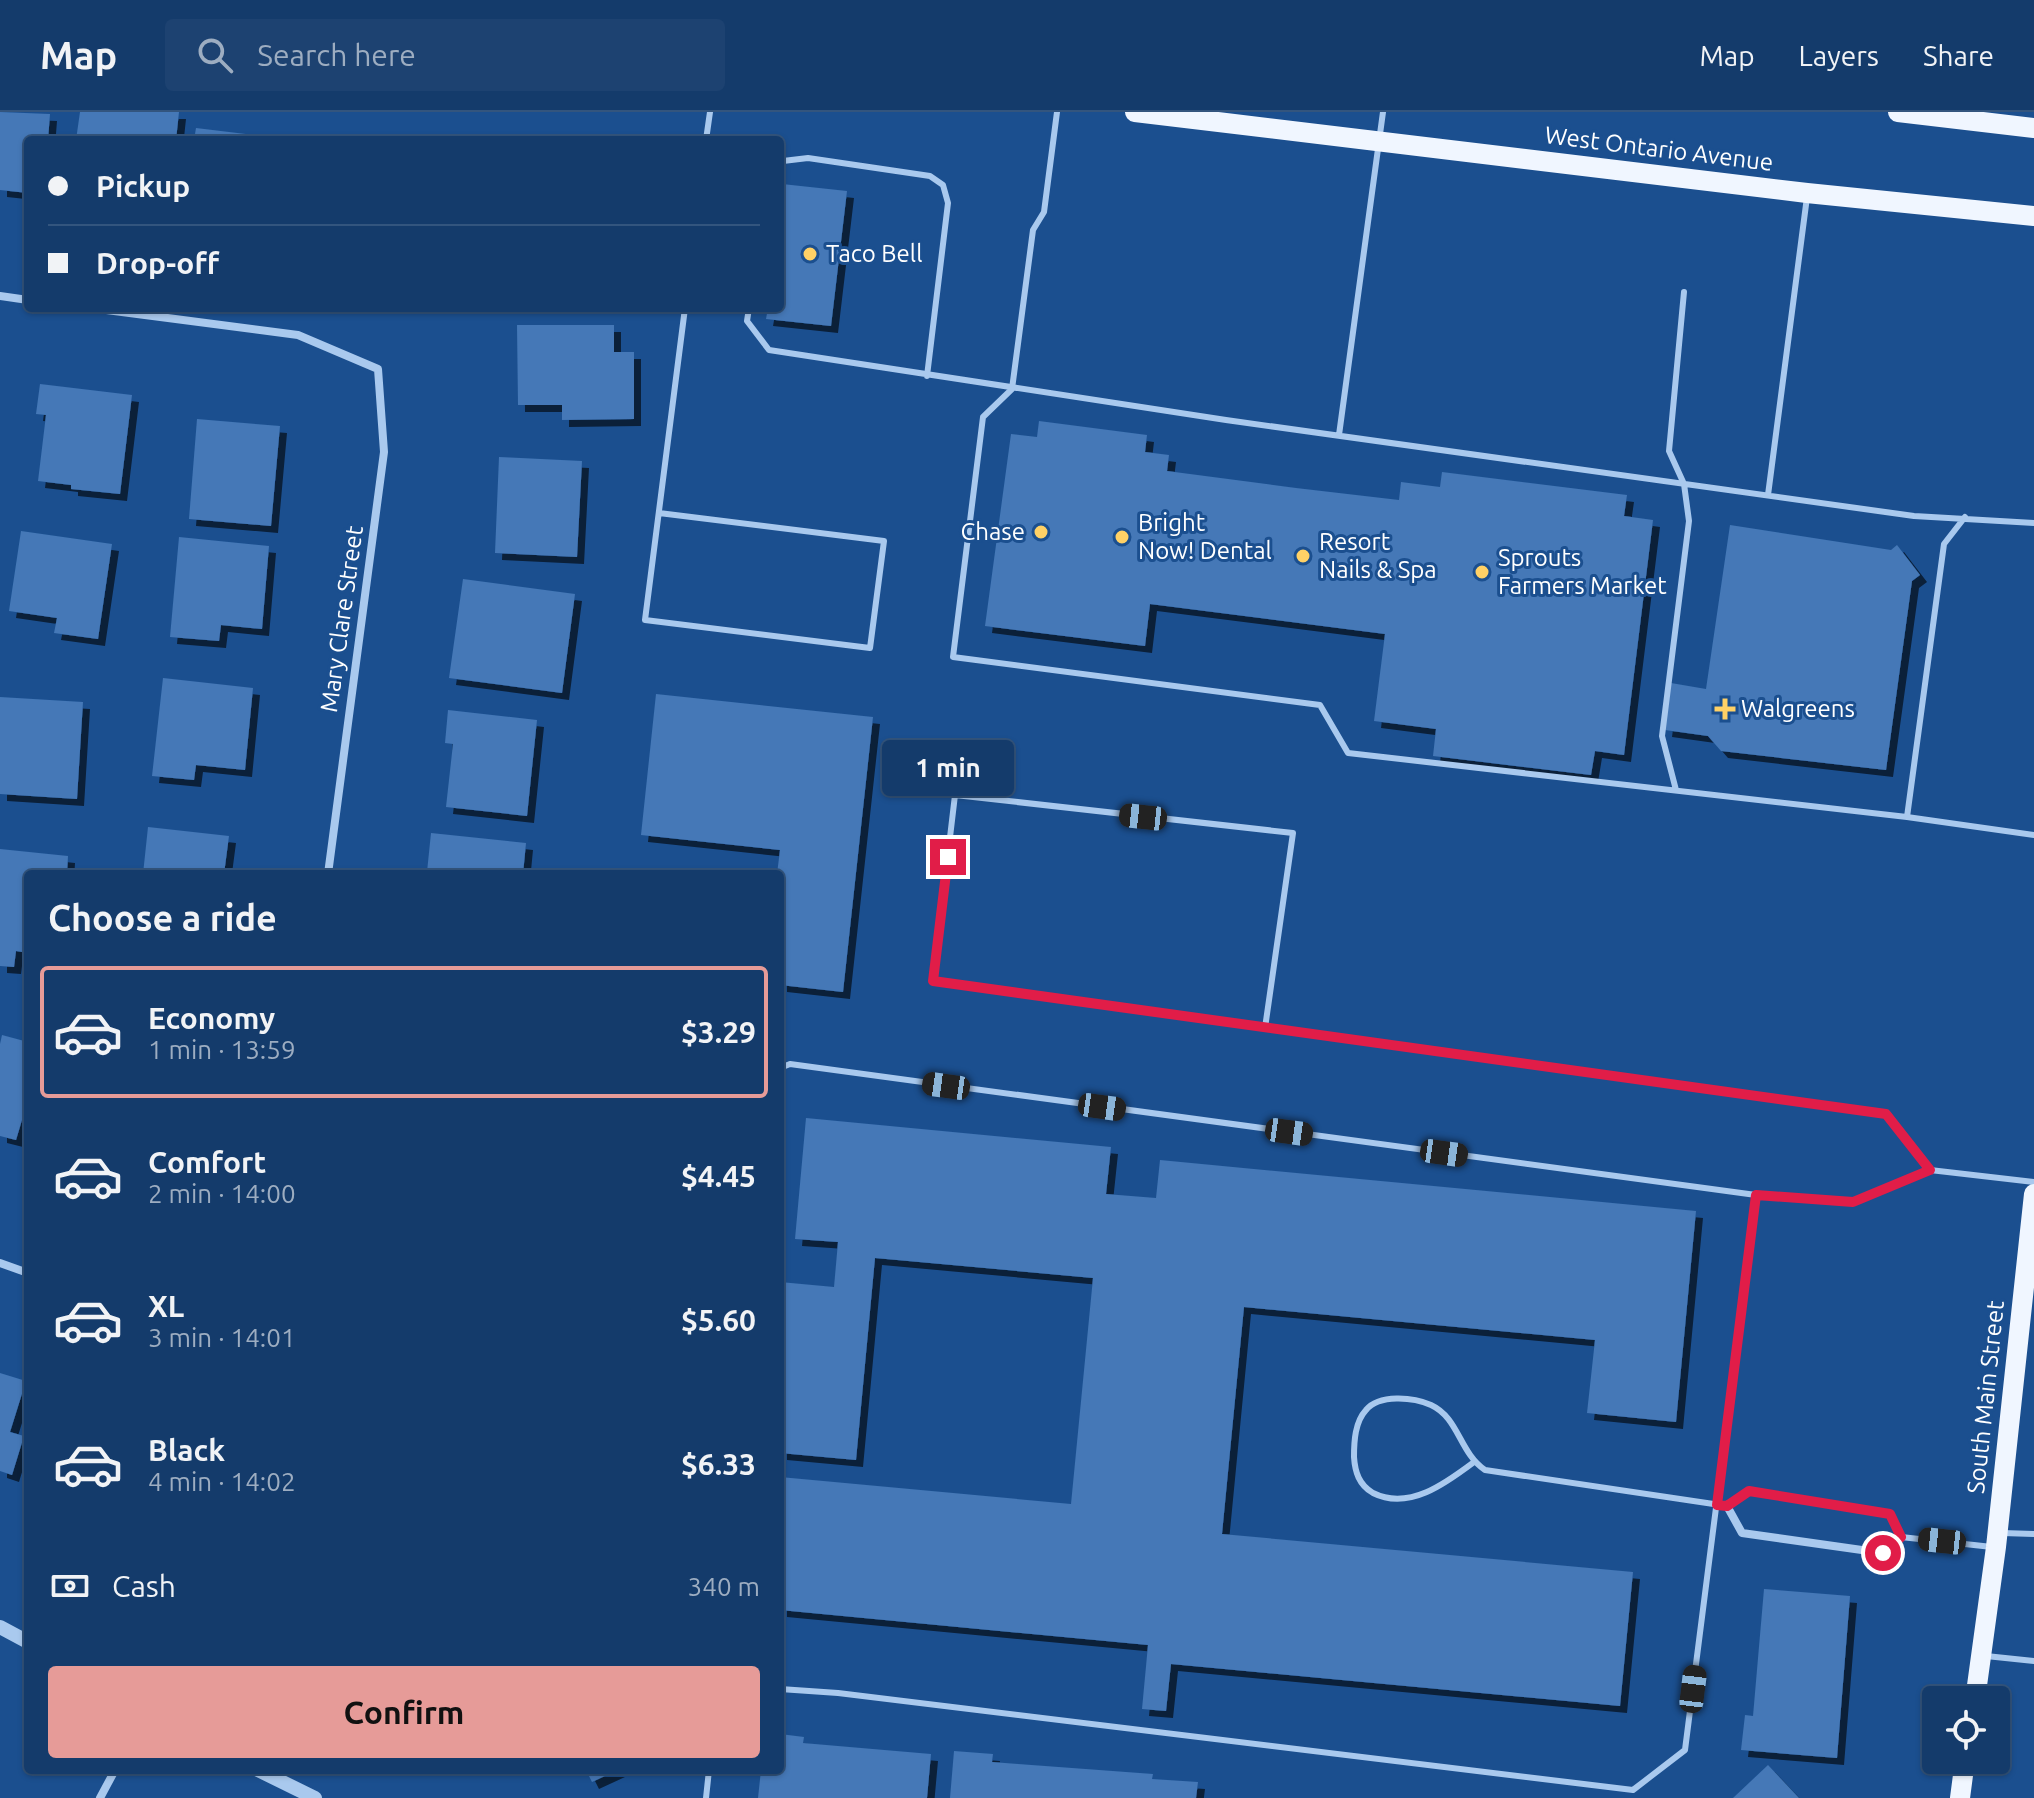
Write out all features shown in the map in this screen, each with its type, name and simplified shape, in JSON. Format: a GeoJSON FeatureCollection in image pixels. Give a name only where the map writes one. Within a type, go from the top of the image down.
{"type":"FeatureCollection","features":[{"type":"Feature","properties":{"kind":"main road","name":"West Ontario Avenue"},"geometry":{"type":"LineString","coordinates":[[1135,112],[1807,193],[2034,216]]}},
{"type":"Feature","properties":{"kind":"main road"},"geometry":{"type":"LineString","coordinates":[[1898,112],[2034,128]]}},
{"type":"Feature","properties":{"kind":"main road","name":"South Main Street"},"geometry":{"type":"LineString","coordinates":[[1977,1686],[2030,1260],[2034,1194]]}},
{"type":"Feature","properties":{"kind":"main road"},"geometry":{"type":"LineString","coordinates":[[1960,1798],[1963,1774]]}},
{"type":"Feature","properties":{"kind":"street"},"geometry":{"type":"LineString","coordinates":[[0,296],[24,299]]}},
{"type":"Feature","properties":{"kind":"street","name":"Mary Clare Street"},"geometry":{"type":"LineString","coordinates":[[122,312],[298,335],[378,369],[384,452],[329,870]]}},
{"type":"Feature","properties":{"kind":"street"},"geometry":{"type":"LineString","coordinates":[[0,1263],[24,1272]]}},
{"type":"Feature","properties":{"kind":"street"},"geometry":{"type":"LineString","coordinates":[[1722,1506],[1742,1533],[1883,1553],[1901,1537]]}},
{"type":"Feature","properties":{"kind":"street"},"geometry":{"type":"LineString","coordinates":[[0,1627],[24,1640]]}},
{"type":"Feature","properties":{"kind":"street"},"geometry":{"type":"LineString","coordinates":[[100,1798],[113,1774]]}},
{"type":"Feature","properties":{"kind":"street"},"geometry":{"type":"LineString","coordinates":[[266,1774],[315,1798]]}},
{"type":"Feature","properties":{"kind":"lane"},"geometry":{"type":"LineString","coordinates":[[707,136],[710,112]]}},
{"type":"Feature","properties":{"kind":"lane"},"geometry":{"type":"LineString","coordinates":[[1057,112],[1044,212],[1033,230],[1012,389],[983,417],[953,657],[1320,705],[1348,753],[1907,817],[2034,835]]}},
{"type":"Feature","properties":{"kind":"lane"},"geometry":{"type":"LineString","coordinates":[[1339,435],[1383,112]]}},
{"type":"Feature","properties":{"kind":"lane"},"geometry":{"type":"LineString","coordinates":[[784,161],[808,158],[930,176],[943,185],[948,203],[927,376]]}},
{"type":"Feature","properties":{"kind":"lane"},"geometry":{"type":"LineString","coordinates":[[1768,495],[1795,306],[1807,193]]}},
{"type":"Feature","properties":{"kind":"lane"},"geometry":{"type":"LineString","coordinates":[[1676,790],[1662,736],[1689,521],[1684,484],[1669,451],[1684,292]]}},
{"type":"Feature","properties":{"kind":"lane"},"geometry":{"type":"LineString","coordinates":[[659,513],[884,541],[870,648],[645,620],[684,312]]}},
{"type":"Feature","properties":{"kind":"lane"},"geometry":{"type":"LineString","coordinates":[[748,312],[747,321],[769,350],[927,376],[1914,516],[2034,523]]}},
{"type":"Feature","properties":{"kind":"lane"},"geometry":{"type":"LineString","coordinates":[[1907,817],[1944,544],[1965,517]]}},
{"type":"Feature","properties":{"kind":"lane"},"geometry":{"type":"LineString","coordinates":[[1265,1028],[1293,833],[955,795],[933,981],[1265,1028],[1886,1114],[1930,1170]]}},
{"type":"Feature","properties":{"kind":"lane"},"geometry":{"type":"LineString","coordinates":[[784,1066],[790,1064],[1756,1195],[1853,1202],[1930,1170],[2034,1182]]}},
{"type":"Feature","properties":{"kind":"lane"},"geometry":{"type":"LineString","coordinates":[[784,1689],[854,1695],[1633,1790],[1685,1750],[1722,1506],[1756,1195]]}},
{"type":"Feature","properties":{"kind":"lane"},"geometry":{"type":"LineString","coordinates":[[1474,1462],[1435,1489],[1405,1498],[1387,1499],[1366,1489],[1358,1480],[1354,1465],[1354,1438],[1365,1410],[1374,1403],[1412,1400],[1431,1405],[1447,1417],[1474,1462],[1485,1470],[1722,1506],[1749,1491],[1890,1514],[1901,1537],[1996,1540],[2034,1534]]}},
{"type":"Feature","properties":{"kind":"lane"},"geometry":{"type":"LineString","coordinates":[[1982,1656],[2034,1661]]}},
{"type":"Feature","properties":{"kind":"lane"},"geometry":{"type":"LineString","coordinates":[[706,1798],[709,1774]]}},
{"type":"Feature","properties":{"kind":"building"},"geometry":{"type":"Polygon","coordinates":[[[0,112],[50,114],[48,136],[24,136],[24,193],[0,190],[0,112]]]}},
{"type":"Feature","properties":{"kind":"building"},"geometry":{"type":"Polygon","coordinates":[[[80,112],[179,112],[176,136],[77,136],[80,112]]]}},
{"type":"Feature","properties":{"kind":"building"},"geometry":{"type":"Polygon","coordinates":[[[196,128],[262,136],[195,136],[196,128]]]}},
{"type":"Feature","properties":{"kind":"building","name":"Taco Bell"},"geometry":{"type":"Polygon","coordinates":[[[784,184],[847,191],[831,326],[766,319],[767,312],[784,312],[784,184]]]}},
{"type":"Feature","properties":{"kind":"building"},"geometry":{"type":"Polygon","coordinates":[[[517,325],[614,325],[614,352],[634,352],[634,419],[562,420],[562,405],[518,405],[517,325]]]}},
{"type":"Feature","properties":{"kind":"building"},"geometry":{"type":"Polygon","coordinates":[[[40,384],[132,395],[120,494],[71,489],[71,485],[38,481],[46,415],[36,414],[40,384]]]}},
{"type":"Feature","properties":{"kind":"building"},"geometry":{"type":"Polygon","coordinates":[[[197,419],[280,426],[271,526],[189,519],[197,419]]]}},
{"type":"Feature","properties":{"kind":"building"},"geometry":{"type":"Polygon","coordinates":[[[1039,421],[1147,435],[1145,452],[1169,455],[1167,471],[1296,488],[1399,500],[1401,482],[1440,487],[1442,472],[1627,495],[1624,516],[1653,520],[1624,755],[1595,751],[1591,775],[1433,756],[1436,729],[1374,721],[1385,634],[1150,604],[1145,646],[985,626],[1011,434],[1037,437],[1039,421]]]}},
{"type":"Feature","properties":{"kind":"building"},"geometry":{"type":"Polygon","coordinates":[[[499,457],[582,461],[577,557],[495,553],[499,457]]]}},
{"type":"Feature","properties":{"kind":"building","name":"Walgreens"},"geometry":{"type":"Polygon","coordinates":[[[1730,525],[1891,550],[1897,545],[1920,575],[1912,581],[1886,770],[1721,751],[1708,736],[1665,730],[1671,683],[1706,689],[1730,525]]]}},
{"type":"Feature","properties":{"kind":"building"},"geometry":{"type":"Polygon","coordinates":[[[21,531],[112,544],[98,639],[54,633],[57,618],[9,611],[21,531]]]}},
{"type":"Feature","properties":{"kind":"building"},"geometry":{"type":"Polygon","coordinates":[[[179,537],[269,546],[262,629],[221,625],[219,641],[170,637],[179,537]]]}},
{"type":"Feature","properties":{"kind":"building"},"geometry":{"type":"Polygon","coordinates":[[[463,579],[575,594],[562,693],[449,678],[463,579]]]}},
{"type":"Feature","properties":{"kind":"building"},"geometry":{"type":"Polygon","coordinates":[[[163,678],[253,688],[245,770],[196,765],[194,780],[152,776],[163,678]]]}},
{"type":"Feature","properties":{"kind":"building"},"geometry":{"type":"Polygon","coordinates":[[[656,694],[873,717],[843,992],[784,985],[784,870],[778,870],[780,850],[641,835],[656,694]]]}},
{"type":"Feature","properties":{"kind":"building"},"geometry":{"type":"Polygon","coordinates":[[[0,697],[83,702],[77,799],[0,794],[0,697]]]}},
{"type":"Feature","properties":{"kind":"building"},"geometry":{"type":"Polygon","coordinates":[[[448,710],[537,720],[527,816],[446,807],[453,744],[445,743],[448,710]]]}},
{"type":"Feature","properties":{"kind":"building"},"geometry":{"type":"Polygon","coordinates":[[[148,827],[229,836],[225,870],[143,870],[148,827]]]}},
{"type":"Feature","properties":{"kind":"building"},"geometry":{"type":"Polygon","coordinates":[[[431,833],[526,843],[523,870],[427,870],[431,833]]]}},
{"type":"Feature","properties":{"kind":"building"},"geometry":{"type":"Polygon","coordinates":[[[0,849],[68,856],[67,870],[24,870],[24,952],[16,951],[14,967],[0,966],[0,849]]]}},
{"type":"Feature","properties":{"kind":"building"},"geometry":{"type":"Polygon","coordinates":[[[2,1035],[24,1041],[24,1113],[16,1140],[0,1136],[2,1035]]]}},
{"type":"Feature","properties":{"kind":"building"},"geometry":{"type":"Polygon","coordinates":[[[806,1118],[1111,1147],[1106,1194],[1156,1198],[1160,1160],[1696,1211],[1676,1422],[1587,1413],[1595,1340],[1244,1307],[1222,1534],[1633,1572],[1620,1706],[1171,1664],[1166,1711],[1142,1709],[1148,1645],[784,1610],[784,1477],[1071,1504],[1093,1278],[875,1258],[856,1460],[784,1453],[784,1282],[834,1287],[838,1242],[795,1239],[806,1118]]]}},
{"type":"Feature","properties":{"kind":"building"},"geometry":{"type":"Polygon","coordinates":[[[0,1373],[24,1380],[10,1432],[24,1436],[12,1475],[0,1471],[0,1373]]]}},
{"type":"Feature","properties":{"kind":"building"},"geometry":{"type":"Polygon","coordinates":[[[1764,1589],[1850,1596],[1837,1758],[1741,1750],[1745,1715],[1753,1716],[1764,1589]]]}},
{"type":"Feature","properties":{"kind":"building"},"geometry":{"type":"Polygon","coordinates":[[[784,1734],[804,1737],[803,1743],[931,1754],[927,1798],[758,1798],[761,1774],[784,1774],[784,1734]]]}},
{"type":"Feature","properties":{"kind":"building"},"geometry":{"type":"Polygon","coordinates":[[[954,1751],[993,1754],[992,1762],[1153,1774],[1152,1779],[1198,1782],[1196,1798],[950,1798],[954,1751]]]}},
{"type":"Feature","properties":{"kind":"building"},"geometry":{"type":"Polygon","coordinates":[[[1768,1765],[1799,1798],[1733,1798],[1768,1765]]]}},
{"type":"Feature","properties":{"kind":"building"},"geometry":{"type":"Polygon","coordinates":[[[588,1774],[609,1774],[592,1782],[588,1774]]]}},
{"type":"Feature","properties":{"kind":"place","name":"Taco Bell"},"geometry":{"type":"Point","coordinates":[810,254]}},
{"type":"Feature","properties":{"kind":"place","name":"Chase"},"geometry":{"type":"Point","coordinates":[1041,532]}},
{"type":"Feature","properties":{"kind":"place","name":"Bright Now! Dental"},"geometry":{"type":"Point","coordinates":[1122,537]}},
{"type":"Feature","properties":{"kind":"place","name":"Resort Nails & Spa"},"geometry":{"type":"Point","coordinates":[1303,556]}},
{"type":"Feature","properties":{"kind":"place","name":"Sprouts Farmers Market"},"geometry":{"type":"Point","coordinates":[1482,572]}},
{"type":"Feature","properties":{"kind":"place","name":"Walgreens"},"geometry":{"type":"Point","coordinates":[1725,709]}},
{"type":"Feature","properties":{"kind":"route"},"geometry":{"type":"LineString","coordinates":[[948,857],[933,981],[1886,1114],[1930,1170],[1853,1202],[1756,1195],[1717,1505],[1727,1506],[1749,1491],[1890,1514],[1901,1537],[1883,1553]]}}]}
